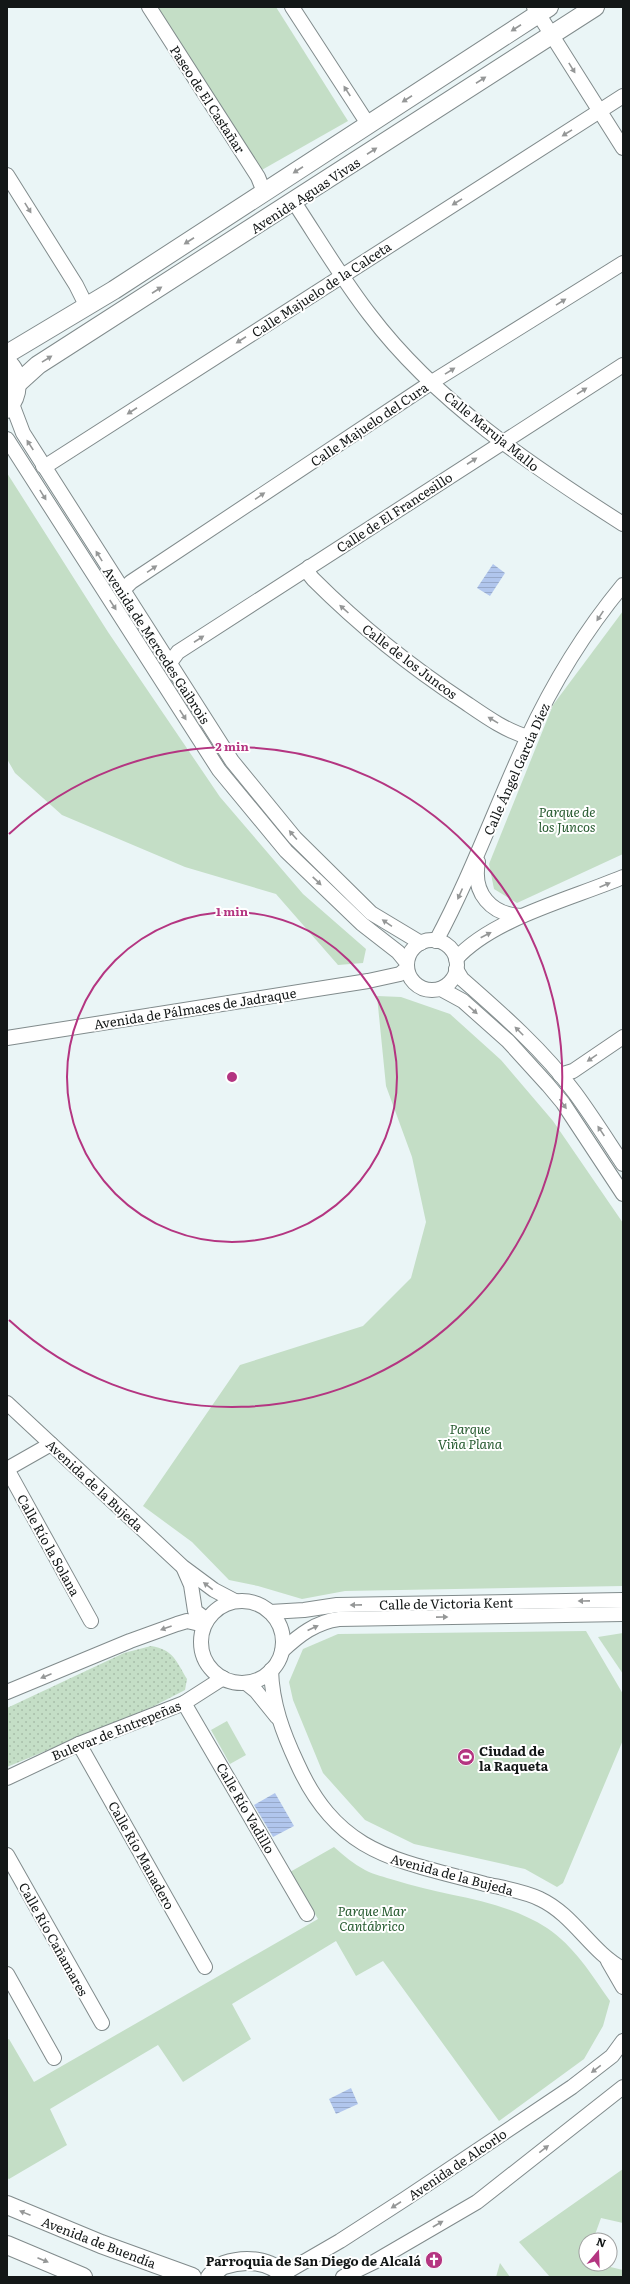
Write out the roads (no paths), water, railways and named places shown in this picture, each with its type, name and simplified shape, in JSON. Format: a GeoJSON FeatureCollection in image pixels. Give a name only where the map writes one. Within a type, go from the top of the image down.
{"type":"FeatureCollection","features":[{"type":"Feature","properties":{"kind":"main road","name":"Avenida Aguas Vivas"},"geometry":{"type":"LineString","coordinates":[[17,384],[38,365],[294,202],[595,7]]}},
{"type":"Feature","properties":{"kind":"main road","name":"Avenida Aguas Vivas"},"geometry":{"type":"LineString","coordinates":[[7,354],[85,308],[368,124],[540,9]]}},
{"type":"Feature","properties":{"kind":"main road"},"geometry":{"type":"LineString","coordinates":[[7,362],[15,373],[17,384],[16,394],[9,406]]}},
{"type":"Feature","properties":{"kind":"main road","name":"Avenida de Buendía"},"geometry":{"type":"LineString","coordinates":[[7,2205],[101,2244],[192,2277]]}},
{"type":"Feature","properties":{"kind":"main road"},"geometry":{"type":"LineString","coordinates":[[7,2245],[83,2277]]}},
{"type":"Feature","properties":{"kind":"main road"},"geometry":{"type":"LineString","coordinates":[[210,2277],[223,2266],[247,2260],[266,2264],[284,2276]]}},
{"type":"Feature","properties":{"kind":"street","name":"Paseo de El Castañar"},"geometry":{"type":"LineString","coordinates":[[149,7],[258,177],[264,192]]}},
{"type":"Feature","properties":{"kind":"street"},"geometry":{"type":"LineString","coordinates":[[292,7],[368,124]]}},
{"type":"Feature","properties":{"kind":"street"},"geometry":{"type":"LineString","coordinates":[[540,9],[551,35],[623,148]]}},
{"type":"Feature","properties":{"kind":"street","name":"Calle Majuelo de la Calceta"},"geometry":{"type":"LineString","coordinates":[[44,466],[623,96]]}},
{"type":"Feature","properties":{"kind":"street"},"geometry":{"type":"LineString","coordinates":[[7,175],[76,285],[84,301],[85,308]]}},
{"type":"Feature","properties":{"kind":"street","name":"Calle Maruja Mallo"},"geometry":{"type":"LineString","coordinates":[[294,202],[370,316],[396,346],[432,382],[501,442],[541,471],[623,524]]}},
{"type":"Feature","properties":{"kind":"street","name":"Calle Majuelo del Cura"},"geometry":{"type":"LineString","coordinates":[[124,594],[125,588],[131,582],[432,382],[623,263]]}},
{"type":"Feature","properties":{"kind":"street","name":"Calle de El Francesillo"},"geometry":{"type":"LineString","coordinates":[[170,664],[178,652],[501,442],[623,365]]}},
{"type":"Feature","properties":{"kind":"street","name":"Avenida de Mercedes Gaibrois"},"geometry":{"type":"LineString","coordinates":[[9,406],[22,433],[232,761],[295,838],[371,913],[421,943]]}},
{"type":"Feature","properties":{"kind":"street","name":"Avenida de Mercedes Gaibrois"},"geometry":{"type":"LineString","coordinates":[[7,439],[218,770],[286,851],[362,924],[398,952],[407,966]]}},
{"type":"Feature","properties":{"kind":"street","name":"Calle de los Juncos"},"geometry":{"type":"LineString","coordinates":[[309,567],[309,574],[318,584],[389,648],[426,677],[480,712],[520,735],[528,737]]}},
{"type":"Feature","properties":{"kind":"street","name":"Calle Ángel García Díez"},"geometry":{"type":"LineString","coordinates":[[436,941],[480,850],[528,737],[568,662],[623,585]]}},
{"type":"Feature","properties":{"kind":"street"},"geometry":{"type":"LineString","coordinates":[[480,850],[475,875],[482,896],[494,908],[506,915],[522,916]]}},
{"type":"Feature","properties":{"kind":"street"},"geometry":{"type":"LineString","coordinates":[[441,989],[454,977],[456,964],[476,939],[522,916],[623,877]]}},
{"type":"Feature","properties":{"kind":"street"},"geometry":{"type":"LineString","coordinates":[[623,1164],[576,1093],[519,1030],[462,979],[450,949],[436,941],[421,943],[411,951],[407,966],[415,982],[430,989],[441,989],[463,1001],[508,1041],[563,1103],[623,1194]]}},
{"type":"Feature","properties":{"kind":"street","name":"Avenida de Pálmaces de Jadraque"},"geometry":{"type":"LineString","coordinates":[[7,1038],[368,981],[400,974],[407,966]]}},
{"type":"Feature","properties":{"kind":"street","name":"Avenida de Pálmaces de Jadraque"},"geometry":{"type":"LineString","coordinates":[[383,978],[415,982]]}},
{"type":"Feature","properties":{"kind":"street"},"geometry":{"type":"LineString","coordinates":[[560,1075],[573,1071],[623,1037]]}},
{"type":"Feature","properties":{"kind":"street","name":"Avenida de la Bujeda"},"geometry":{"type":"LineString","coordinates":[[7,1403],[183,1567],[214,1590],[235,1601]]}},
{"type":"Feature","properties":{"kind":"street"},"geometry":{"type":"LineString","coordinates":[[7,1469],[51,1444]]}},
{"type":"Feature","properties":{"kind":"street","name":"Calle Río la Solana"},"geometry":{"type":"LineString","coordinates":[[7,1469],[91,1621]]}},
{"type":"Feature","properties":{"kind":"street","name":"Avenida de la Bujeda"},"geometry":{"type":"LineString","coordinates":[[183,1567],[191,1585],[195,1611],[205,1623]]}},
{"type":"Feature","properties":{"kind":"street","name":"Calle de Victoria Kent"},"geometry":{"type":"LineString","coordinates":[[270,1612],[304,1610],[337,1605],[623,1600]]}},
{"type":"Feature","properties":{"kind":"street"},"geometry":{"type":"LineString","coordinates":[[235,1601],[254,1602],[270,1612],[281,1630],[282,1651],[272,1670],[260,1679],[246,1683],[234,1682],[223,1678],[214,1672],[203,1656],[201,1640],[205,1623],[215,1610],[235,1601]]}},
{"type":"Feature","properties":{"kind":"street","name":"Calle de Victoria Kent"},"geometry":{"type":"LineString","coordinates":[[282,1651],[298,1636],[314,1626],[339,1619],[623,1614]]}},
{"type":"Feature","properties":{"kind":"street"},"geometry":{"type":"LineString","coordinates":[[7,1692],[130,1641],[177,1624],[187,1621],[205,1623]]}},
{"type":"Feature","properties":{"kind":"street","name":"Avenida de la Bujeda"},"geometry":{"type":"LineString","coordinates":[[272,1670],[275,1705],[279,1721],[305,1782],[324,1812],[356,1840],[391,1858],[542,1900],[574,1924],[602,1952],[623,1969]]}},
{"type":"Feature","properties":{"kind":"street","name":"Bulevar de Entrepeñas"},"geometry":{"type":"LineString","coordinates":[[7,1778],[79,1744],[184,1703],[223,1678]]}},
{"type":"Feature","properties":{"kind":"street","name":"Avenida de la Bujeda"},"geometry":{"type":"LineString","coordinates":[[246,1683],[256,1691],[279,1721]]}},
{"type":"Feature","properties":{"kind":"street","name":"Calle Río Vadillo"},"geometry":{"type":"LineString","coordinates":[[184,1703],[307,1914]]}},
{"type":"Feature","properties":{"kind":"street","name":"Calle Río Manadero"},"geometry":{"type":"LineString","coordinates":[[79,1744],[205,1967]]}},
{"type":"Feature","properties":{"kind":"street","name":"Calle Río Cañamares"},"geometry":{"type":"LineString","coordinates":[[7,1854],[102,2024]]}},
{"type":"Feature","properties":{"kind":"street","name":"Avenida de la Bujeda"},"geometry":{"type":"LineString","coordinates":[[602,1952],[623,1987]]}},
{"type":"Feature","properties":{"kind":"street"},"geometry":{"type":"LineString","coordinates":[[7,1974],[54,2058]]}},
{"type":"Feature","properties":{"kind":"street","name":"Avenida de Alcorlo"},"geometry":{"type":"LineString","coordinates":[[284,2276],[405,2199],[572,2086],[612,2056],[623,2041]]}},
{"type":"Feature","properties":{"kind":"street"},"geometry":{"type":"LineString","coordinates":[[343,2277],[374,2262],[477,2202],[623,2087]]}},
{"type":"Feature","properties":{"kind":"street"},"geometry":{"type":"LineString","coordinates":[[370,2277],[374,2262]]}},
{"type":"Feature","properties":{"kind":"water"},"geometry":{"type":"Polygon","coordinates":[[[493,564],[505,573],[490,596],[477,588],[493,564]]]}},
{"type":"Feature","properties":{"kind":"water"},"geometry":{"type":"Polygon","coordinates":[[[275,1793],[294,1826],[273,1837],[254,1805],[275,1793]]]}},
{"type":"Feature","properties":{"kind":"water"},"geometry":{"type":"Polygon","coordinates":[[[351,2088],[358,2104],[336,2114],[329,2099],[351,2088]]]}},
{"type":"Feature","properties":{"kind":"place","name":"Ciudad de la Raqueta"},"geometry":{"type":"Point","coordinates":[466,1757]}},
{"type":"Feature","properties":{"kind":"place","name":"Parroquia de San Diego de Alcalá"},"geometry":{"type":"Point","coordinates":[434,2260]}},
{"type":"Feature","properties":{"kind":"park label","name":"Parque de los Juncos"},"geometry":{"type":"Point","coordinates":[567,818]}},
{"type":"Feature","properties":{"kind":"park label","name":"Parque Viña Plana"},"geometry":{"type":"Point","coordinates":[470,1436]}},
{"type":"Feature","properties":{"kind":"park label","name":"Parque Mar Cantábrico"},"geometry":{"type":"Point","coordinates":[372,1918]}}]}
